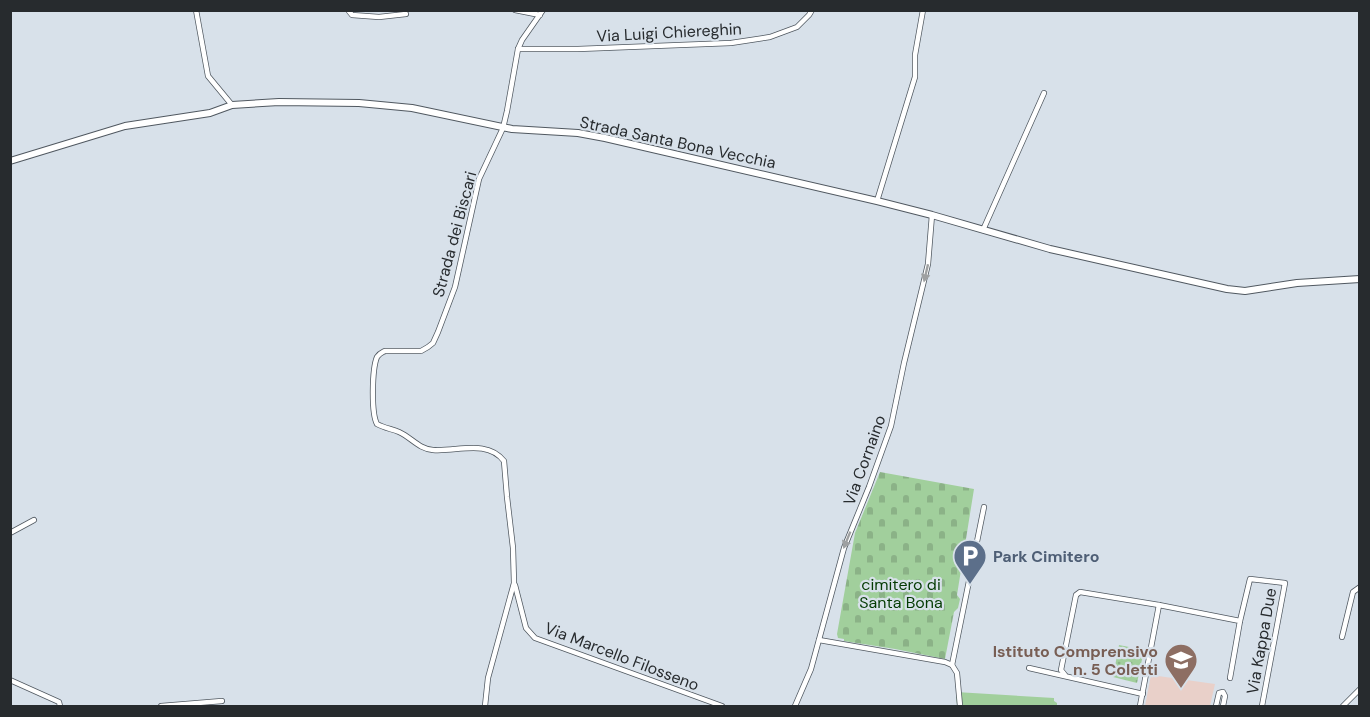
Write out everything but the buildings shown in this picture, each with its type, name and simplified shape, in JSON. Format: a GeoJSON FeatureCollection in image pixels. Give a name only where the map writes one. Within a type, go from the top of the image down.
{"type":"FeatureCollection","features":[{"type":"Feature","properties":{"kind":"street"},"geometry":{"type":"LineString","coordinates":[[196,10],[208,75],[232,105]]}},
{"type":"Feature","properties":{"kind":"street"},"geometry":{"type":"LineString","coordinates":[[348,10],[352,15],[379,17],[406,14]]}},
{"type":"Feature","properties":{"kind":"street"},"geometry":{"type":"LineString","coordinates":[[515,10],[542,13]]}},
{"type":"Feature","properties":{"kind":"street","name":"Via Luigi Chiereghin"},"geometry":{"type":"LineString","coordinates":[[518,49],[731,43],[770,37],[797,27],[812,10]]}},
{"type":"Feature","properties":{"kind":"street"},"geometry":{"type":"LineString","coordinates":[[877,201],[915,77],[915,55],[923,10]]}},
{"type":"Feature","properties":{"kind":"street"},"geometry":{"type":"LineString","coordinates":[[518,49],[542,13]]}},
{"type":"Feature","properties":{"kind":"street","name":"Strada dei Biscari"},"geometry":{"type":"LineString","coordinates":[[485,706],[488,678],[514,583],[513,548],[503,458],[494,451],[484,448],[432,450],[422,448],[400,432],[377,424],[374,420],[372,388],[377,358],[380,353],[420,351],[433,343],[438,332],[455,287],[479,179],[503,128],[518,49]]}},
{"type":"Feature","properties":{"kind":"street"},"geometry":{"type":"LineString","coordinates":[[983,230],[1044,93]]}},
{"type":"Feature","properties":{"kind":"street","name":"Strada Santa Bona Vecchia"},"geometry":{"type":"LineString","coordinates":[[10,161],[125,126],[210,112],[232,105],[279,102],[359,103],[412,108],[503,128],[578,133],[877,201],[1059,251],[1236,290],[1359,279]]}},
{"type":"Feature","properties":{"kind":"street","name":"Via Cornaino"},"geometry":{"type":"LineString","coordinates":[[795,706],[811,669],[844,548],[891,426],[928,264],[932,215]]}},
{"type":"Feature","properties":{"kind":"street"},"geometry":{"type":"LineString","coordinates":[[952,665],[984,507]]}},
{"type":"Feature","properties":{"kind":"street"},"geometry":{"type":"LineString","coordinates":[[10,533],[34,520]]}},
{"type":"Feature","properties":{"kind":"street","name":"Via Kappa Due"},"geometry":{"type":"LineString","coordinates":[[1240,621],[1250,579],[1285,583],[1262,706]]}},
{"type":"Feature","properties":{"kind":"street","name":"Via Marcello Filosseno"},"geometry":{"type":"LineString","coordinates":[[514,583],[526,628],[535,638],[722,706]]}},
{"type":"Feature","properties":{"kind":"street"},"geometry":{"type":"LineString","coordinates":[[1342,637],[1353,592],[1359,587]]}},
{"type":"Feature","properties":{"kind":"street"},"geometry":{"type":"LineString","coordinates":[[1065,675],[1061,670],[1076,595],[1080,592],[1240,621],[1230,678]]}},
{"type":"Feature","properties":{"kind":"street"},"geometry":{"type":"LineString","coordinates":[[1140,706],[1159,605]]}},
{"type":"Feature","properties":{"kind":"street"},"geometry":{"type":"LineString","coordinates":[[819,640],[952,665],[957,673],[960,706]]}},
{"type":"Feature","properties":{"kind":"street"},"geometry":{"type":"LineString","coordinates":[[1029,668],[1143,694]]}},
{"type":"Feature","properties":{"kind":"street"},"geometry":{"type":"LineString","coordinates":[[10,680],[59,702],[60,706]]}},
{"type":"Feature","properties":{"kind":"street"},"geometry":{"type":"LineString","coordinates":[[1343,706],[1359,689]]}},
{"type":"Feature","properties":{"kind":"street"},"geometry":{"type":"LineString","coordinates":[[1216,706],[1219,693],[1223,692],[1225,696],[1223,706]]}},
{"type":"Feature","properties":{"kind":"street"},"geometry":{"type":"LineString","coordinates":[[161,706],[222,701]]}},
{"type":"Feature","properties":{"kind":"shaded area","name":"Istituto Comprensivo n. 5 Coletti"},"geometry":{"type":"Polygon","coordinates":[[[1151,675],[1215,684],[1210,706],[1145,706],[1151,675]]]}},
{"type":"Feature","properties":{"kind":"green space","name":"cimitero di Santa Bona"},"geometry":{"type":"Polygon","coordinates":[[[880,472],[974,489],[957,595],[960,599],[958,608],[954,612],[945,659],[838,638],[855,533],[880,472]]]}},
{"type":"Feature","properties":{"kind":"green space"},"geometry":{"type":"Polygon","coordinates":[[[1119,645],[1144,650],[1137,683],[1113,677],[1119,645]]]}},
{"type":"Feature","properties":{"kind":"green space"},"geometry":{"type":"Polygon","coordinates":[[[956,692],[1054,698],[1057,706],[957,706],[956,692]]]}},
{"type":"Feature","properties":{"kind":"place","name":"Park Cimitero"},"geometry":{"type":"Point","coordinates":[970,585]}},
{"type":"Feature","properties":{"kind":"place","name":"Istituto Comprensivo n. 5 Coletti"},"geometry":{"type":"Point","coordinates":[1181,689]}}]}
